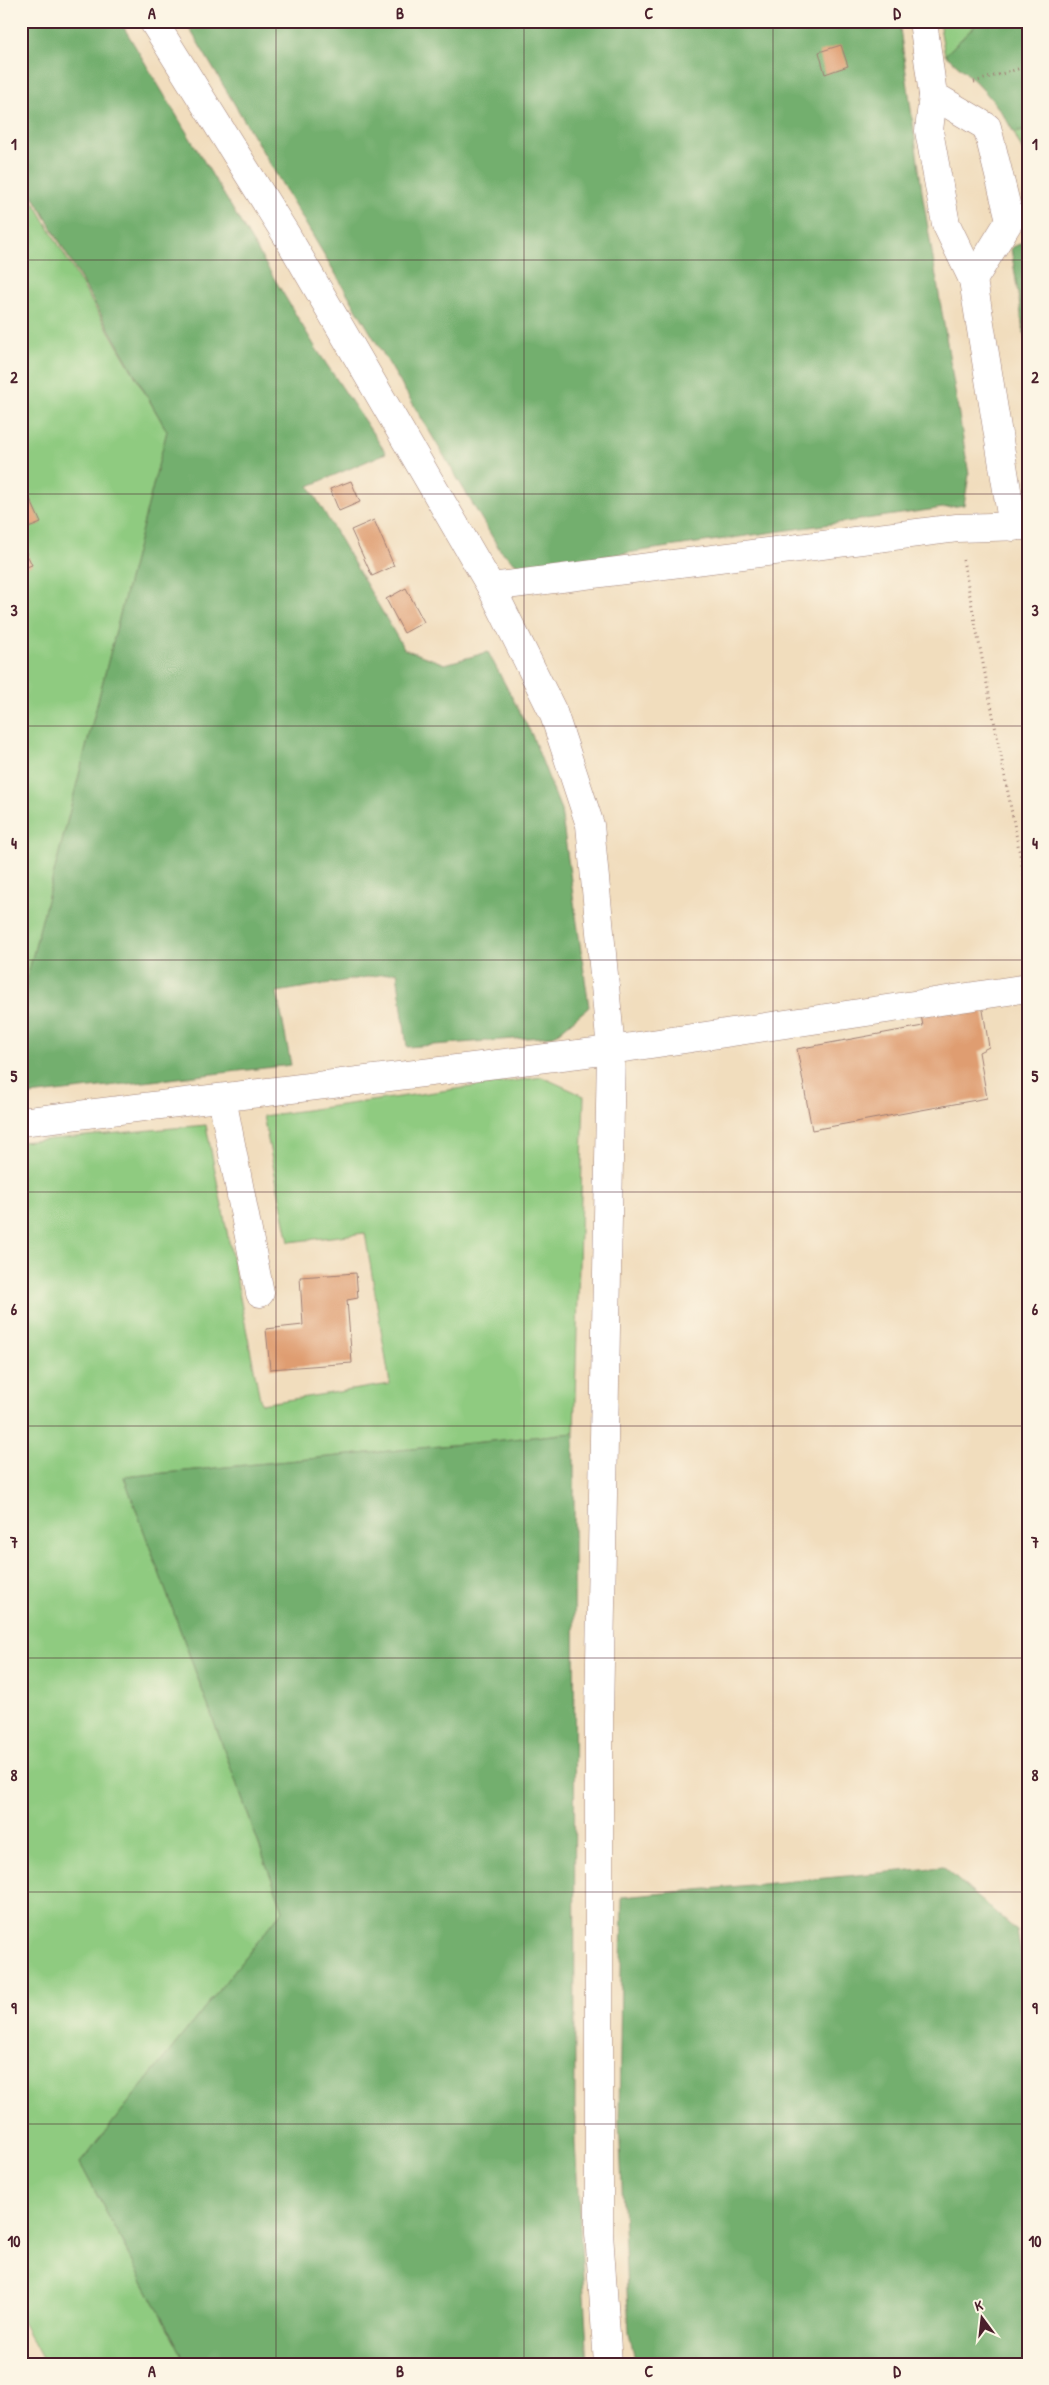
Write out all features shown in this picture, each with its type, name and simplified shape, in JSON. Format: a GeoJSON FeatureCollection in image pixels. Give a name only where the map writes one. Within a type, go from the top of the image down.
{"type":"FeatureCollection","features":[{"type":"Feature","properties":{"kind":"street"},"geometry":{"type":"LineString","coordinates":[[153,21],[286,236],[491,587],[553,712],[590,825],[611,1050],[599,1717],[599,2232],[608,2364]]}},
{"type":"Feature","properties":{"kind":"street"},"geometry":{"type":"LineString","coordinates":[[491,587],[957,528],[1020,527],[973,280],[946,224],[929,131],[933,94],[923,21]]}},
{"type":"Feature","properties":{"kind":"street"},"geometry":{"type":"LineString","coordinates":[[933,94],[987,127],[1010,220],[973,280]]}},
{"type":"Feature","properties":{"kind":"street"},"geometry":{"type":"LineString","coordinates":[[21,1122],[611,1050],[1028,988]]}},
{"type":"Feature","properties":{"kind":"street"},"geometry":{"type":"LineString","coordinates":[[222,1098],[260,1293]]}},
{"type":"Feature","properties":{"kind":"path"},"geometry":{"type":"LineString","coordinates":[[933,94],[1028,66]]}},
{"type":"Feature","properties":{"kind":"path"},"geometry":{"type":"LineString","coordinates":[[957,528],[1028,896]]}},
{"type":"Feature","properties":{"kind":"green space"},"geometry":{"type":"Polygon","coordinates":[[[21,21],[120,21],[317,350],[386,453],[309,486],[404,649],[445,664],[488,652],[532,735],[561,810],[589,1007],[554,1036],[407,1047],[397,972],[277,992],[291,1065],[21,1096],[21,1002],[167,431],[21,174],[21,21]]]}},
{"type":"Feature","properties":{"kind":"green space"},"geometry":{"type":"Polygon","coordinates":[[[185,21],[899,21],[923,198],[969,475],[964,505],[521,568],[500,550],[185,21]]]}},
{"type":"Feature","properties":{"kind":"green space"},"geometry":{"type":"Polygon","coordinates":[[[939,21],[980,21],[945,55],[939,21]]]}},
{"type":"Feature","properties":{"kind":"green space"},"geometry":{"type":"Polygon","coordinates":[[[980,21],[1028,21],[1028,130],[1014,133],[993,100],[945,55],[980,21]]]}},
{"type":"Feature","properties":{"kind":"green space"},"geometry":{"type":"Polygon","coordinates":[[[1028,130],[1028,162],[1014,133],[1028,130]]]}},
{"type":"Feature","properties":{"kind":"green space"},"geometry":{"type":"Polygon","coordinates":[[[21,180],[167,431],[21,1002],[21,569],[31,565],[21,542],[21,531],[41,523],[25,488],[21,488],[21,180]]]}},
{"type":"Feature","properties":{"kind":"green space"},"geometry":{"type":"Polygon","coordinates":[[[1028,241],[1028,359],[1011,248],[1028,241]]]}},
{"type":"Feature","properties":{"kind":"green space"},"geometry":{"type":"Polygon","coordinates":[[[542,1077],[584,1096],[574,1433],[124,1477],[283,1910],[80,2163],[187,2364],[45,2364],[21,2320],[21,1142],[206,1125],[261,1404],[390,1384],[365,1233],[289,1242],[263,1116],[542,1077]]]}},
{"type":"Feature","properties":{"kind":"green space"},"geometry":{"type":"Polygon","coordinates":[[[574,1433],[575,2142],[588,2364],[187,2364],[80,2163],[283,1910],[124,1477],[574,1433]]]}},
{"type":"Feature","properties":{"kind":"green space"},"geometry":{"type":"Polygon","coordinates":[[[943,1867],[1017,1931],[1028,1998],[1028,2364],[636,2364],[629,2332],[619,2123],[622,1897],[943,1867]]]}},
{"type":"Feature","properties":{"kind":"building"},"geometry":{"type":"Polygon","coordinates":[[[841,45],[848,66],[825,74],[819,52],[841,45]]]}},
{"type":"Feature","properties":{"kind":"building"},"geometry":{"type":"Polygon","coordinates":[[[351,481],[360,502],[339,511],[330,489],[351,481]]]}},
{"type":"Feature","properties":{"kind":"building"},"geometry":{"type":"Polygon","coordinates":[[[25,488],[41,523],[21,531],[21,490],[25,488]]]}},
{"type":"Feature","properties":{"kind":"building"},"geometry":{"type":"Polygon","coordinates":[[[374,520],[394,566],[372,576],[351,530],[374,520]]]}},
{"type":"Feature","properties":{"kind":"building"},"geometry":{"type":"Polygon","coordinates":[[[21,542],[32,565],[21,569],[21,542]]]}},
{"type":"Feature","properties":{"kind":"building"},"geometry":{"type":"Polygon","coordinates":[[[406,588],[424,622],[404,633],[386,599],[406,588]]]}},
{"type":"Feature","properties":{"kind":"building"},"geometry":{"type":"Polygon","coordinates":[[[982,1004],[989,1047],[979,1052],[987,1098],[812,1130],[797,1049],[923,1026],[921,1015],[982,1004]]]}},
{"type":"Feature","properties":{"kind":"building"},"geometry":{"type":"Polygon","coordinates":[[[356,1273],[358,1298],[347,1300],[352,1363],[270,1369],[266,1329],[303,1325],[300,1277],[356,1273]]]}}]}
